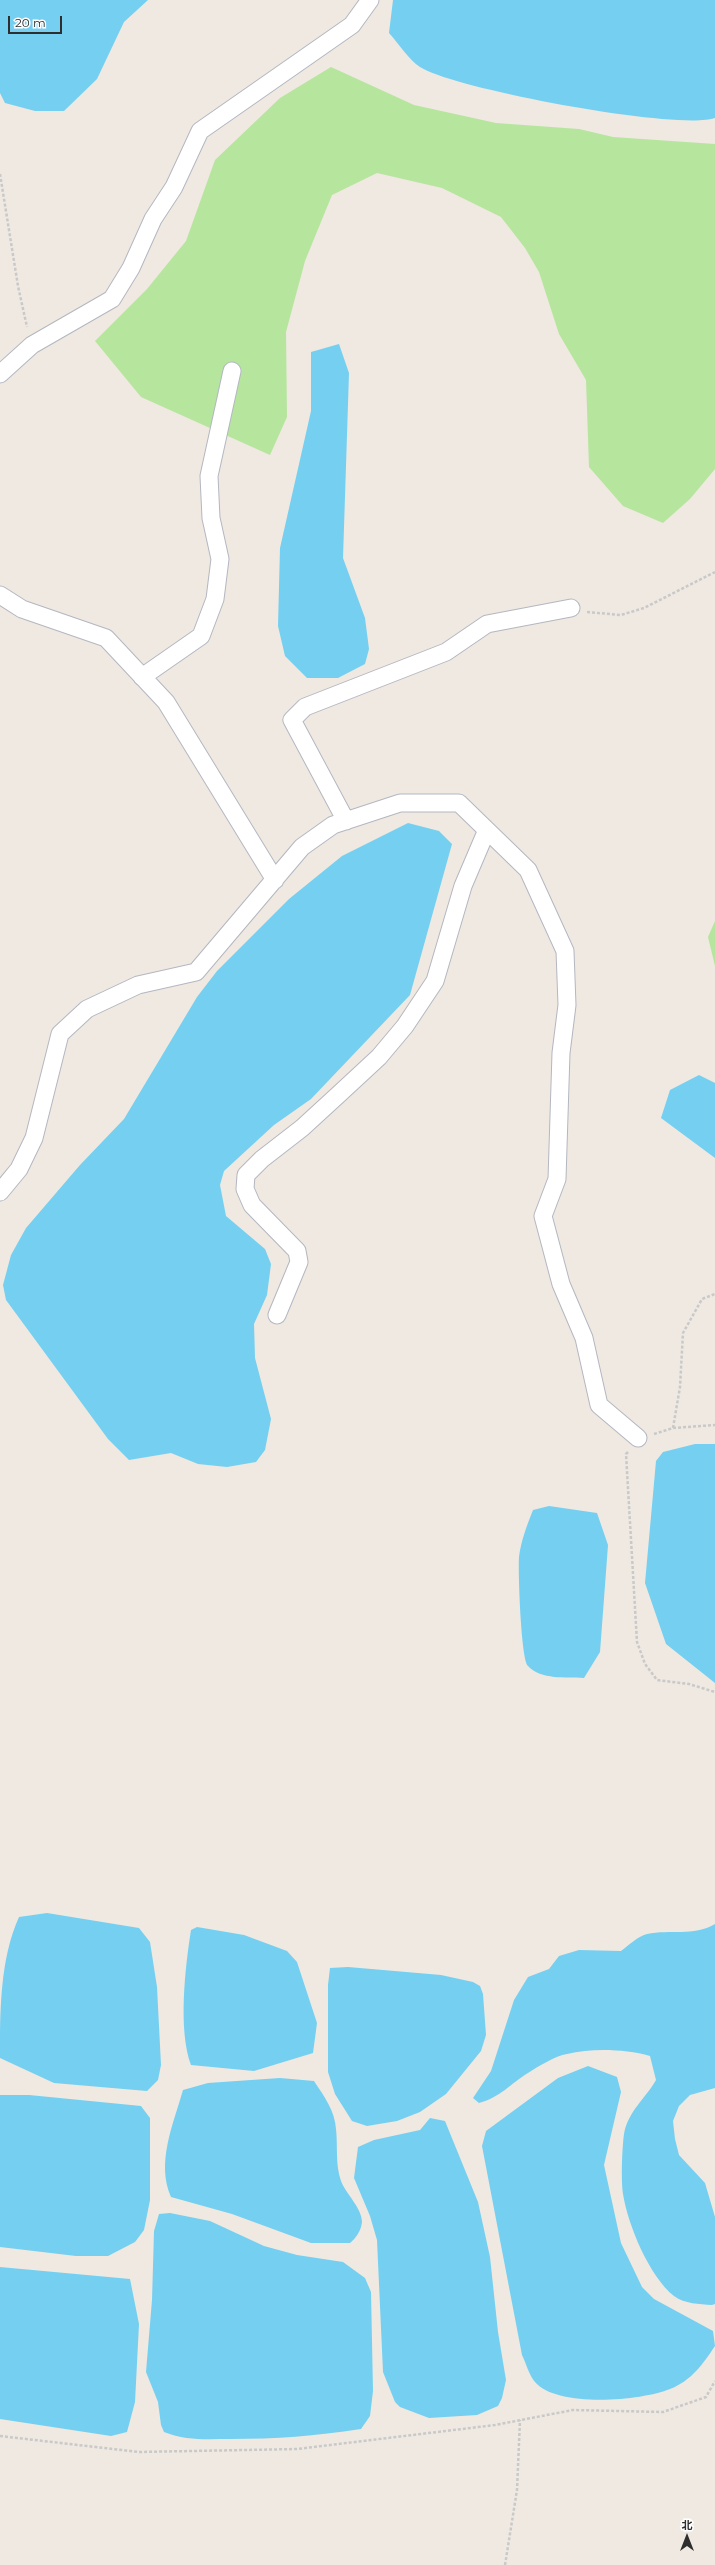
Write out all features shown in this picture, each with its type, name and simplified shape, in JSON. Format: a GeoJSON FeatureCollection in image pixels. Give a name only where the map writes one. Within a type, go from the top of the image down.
{"type":"FeatureCollection","features":[{"type":"Feature","properties":{"kind":"street"},"geometry":{"type":"LineString","coordinates":[[0,374],[32,345],[112,299],[131,268],[153,219],[174,187],[200,131],[352,25],[370,0]]}},
{"type":"Feature","properties":{"kind":"street"},"geometry":{"type":"LineString","coordinates":[[142,676],[201,636],[215,599],[220,559],[211,518],[209,476],[232,371]]}},
{"type":"Feature","properties":{"kind":"street"},"geometry":{"type":"LineString","coordinates":[[0,595],[22,609],[106,638],[166,702],[275,880]]}},
{"type":"Feature","properties":{"kind":"street"},"geometry":{"type":"LineString","coordinates":[[346,821],[292,720],[305,707],[446,652],[487,624],[571,608]]}},
{"type":"Feature","properties":{"kind":"street"},"geometry":{"type":"LineString","coordinates":[[0,1192],[19,1169],[34,1138],[60,1034],[87,1009],[138,985],[196,972],[275,880],[302,846],[333,826],[400,803],[459,803],[486,832],[528,870],[566,951],[567,1005],[561,1053],[557,1179],[543,1216],[561,1284],[584,1338],[599,1405],[638,1438]]}},
{"type":"Feature","properties":{"kind":"street"},"geometry":{"type":"LineString","coordinates":[[277,1315],[299,1262],[297,1251],[252,1205],[245,1189],[246,1175],[262,1159],[302,1128],[362,1073],[405,1026],[435,981],[449,940],[463,886],[486,832]]}},
{"type":"Feature","properties":{"kind":"path"},"geometry":{"type":"LineString","coordinates":[[0,174],[18,286],[32,345]]}},
{"type":"Feature","properties":{"kind":"path"},"geometry":{"type":"LineString","coordinates":[[571,608],[595,613],[621,615],[644,608],[715,572]]}},
{"type":"Feature","properties":{"kind":"path"},"geometry":{"type":"LineString","coordinates":[[674,1428],[680,1387],[683,1333],[702,1299],[715,1294]]}},
{"type":"Feature","properties":{"kind":"path"},"geometry":{"type":"LineString","coordinates":[[715,1425],[674,1428],[638,1438],[626,1454],[637,1642],[645,1664],[657,1680],[689,1684],[715,1692]]}},
{"type":"Feature","properties":{"kind":"path"},"geometry":{"type":"LineString","coordinates":[[0,2436],[139,2452],[297,2449],[520,2420],[573,2410],[664,2412],[706,2397],[715,2381]]}},
{"type":"Feature","properties":{"kind":"path"},"geometry":{"type":"LineString","coordinates":[[505,2565],[517,2490],[520,2420]]}},
{"type":"Feature","properties":{"kind":"green space"},"geometry":{"type":"Polygon","coordinates":[[[331,67],[414,105],[496,123],[579,129],[613,137],[715,144],[715,469],[690,499],[663,523],[623,506],[589,467],[586,380],[559,334],[539,272],[525,248],[501,217],[442,188],[377,173],[332,195],[305,261],[286,332],[287,417],[270,455],[141,397],[95,341],[147,289],[186,241],[215,160],[280,98],[331,67]]]}},
{"type":"Feature","properties":{"kind":"green space"},"geometry":{"type":"Polygon","coordinates":[[[715,921],[715,966],[708,937],[715,921]]]}},
{"type":"Feature","properties":{"kind":"water"},"geometry":{"type":"Polygon","coordinates":[[[0,0],[148,0],[124,22],[97,79],[64,111],[35,111],[5,103],[0,93],[0,0]]]}},
{"type":"Feature","properties":{"kind":"water"},"geometry":{"type":"Polygon","coordinates":[[[393,0],[715,0],[715,118],[693,120],[658,119],[567,106],[475,86],[441,76],[416,64],[389,33],[393,0]]]}},
{"type":"Feature","properties":{"kind":"water"},"geometry":{"type":"Polygon","coordinates":[[[339,344],[349,373],[343,558],[365,618],[369,649],[365,664],[338,678],[307,678],[285,656],[278,626],[280,548],[311,411],[311,352],[339,344]]]}},
{"type":"Feature","properties":{"kind":"water"},"geometry":{"type":"Polygon","coordinates":[[[408,823],[439,831],[452,844],[410,995],[311,1099],[274,1125],[224,1171],[220,1185],[226,1216],[265,1249],[271,1264],[267,1295],[254,1324],[255,1358],[271,1419],[265,1450],[256,1462],[227,1467],[198,1464],[171,1453],[129,1460],[108,1439],[6,1300],[3,1285],[11,1255],[26,1228],[80,1165],[124,1119],[197,997],[217,971],[289,899],[342,856],[408,823]]]}},
{"type":"Feature","properties":{"kind":"water"},"geometry":{"type":"Polygon","coordinates":[[[699,1075],[715,1083],[715,1158],[661,1118],[670,1090],[699,1075]]]}},
{"type":"Feature","properties":{"kind":"water"},"geometry":{"type":"Polygon","coordinates":[[[695,1444],[715,1444],[715,1683],[666,1644],[645,1583],[656,1461],[663,1452],[695,1444]]]}},
{"type":"Feature","properties":{"kind":"water"},"geometry":{"type":"Polygon","coordinates":[[[549,1506],[597,1513],[608,1545],[600,1652],[584,1678],[554,1677],[540,1674],[528,1666],[526,1660],[520,1614],[519,1557],[526,1527],[533,1510],[549,1506]]]}},
{"type":"Feature","properties":{"kind":"water"},"geometry":{"type":"Polygon","coordinates":[[[47,1913],[139,1928],[150,1942],[157,1987],[161,2065],[158,2080],[147,2091],[54,2083],[0,2058],[2,1986],[8,1950],[13,1933],[19,1917],[47,1913]]]}},
{"type":"Feature","properties":{"kind":"water"},"geometry":{"type":"Polygon","coordinates":[[[715,1924],[715,2088],[690,2095],[679,2106],[673,2121],[679,2155],[705,2183],[715,2217],[715,2304],[712,2305],[692,2303],[678,2299],[656,2276],[635,2235],[623,2194],[622,2156],[624,2134],[629,2118],[656,2080],[650,2056],[608,2050],[577,2052],[562,2055],[537,2067],[505,2090],[487,2100],[479,2103],[473,2098],[491,2071],[514,2000],[528,1977],[549,1969],[559,1956],[579,1950],[621,1951],[643,1935],[690,1932],[707,1928],[715,1924]]]}},
{"type":"Feature","properties":{"kind":"water"},"geometry":{"type":"Polygon","coordinates":[[[197,1927],[244,1935],[287,1951],[297,1962],[317,2023],[313,2053],[254,2071],[191,2065],[187,2051],[185,2034],[184,1999],[191,1930],[197,1927]]]}},
{"type":"Feature","properties":{"kind":"water"},"geometry":{"type":"Polygon","coordinates":[[[348,1967],[441,1975],[473,1982],[480,1986],[483,1994],[486,2035],[481,2051],[446,2094],[420,2112],[397,2121],[367,2126],[352,2121],[335,2094],[328,2072],[328,1985],[330,1968],[348,1967]]]}},
{"type":"Feature","properties":{"kind":"water"},"geometry":{"type":"Polygon","coordinates":[[[588,2066],[617,2077],[621,2092],[604,2165],[621,2243],[642,2287],[654,2299],[713,2331],[715,2346],[690,2377],[670,2389],[640,2397],[600,2400],[561,2396],[546,2390],[533,2379],[522,2355],[482,2146],[486,2131],[558,2078],[588,2066]]]}},
{"type":"Feature","properties":{"kind":"water"},"geometry":{"type":"Polygon","coordinates":[[[280,2078],[314,2081],[334,2116],[339,2175],[343,2186],[357,2206],[362,2222],[356,2237],[350,2243],[311,2243],[232,2214],[171,2197],[165,2171],[166,2157],[171,2130],[183,2090],[208,2083],[280,2078]]]}},
{"type":"Feature","properties":{"kind":"water"},"geometry":{"type":"Polygon","coordinates":[[[0,2095],[29,2095],[141,2106],[150,2118],[150,2200],[144,2230],[135,2242],[108,2256],[76,2256],[0,2247],[0,2095]]]}},
{"type":"Feature","properties":{"kind":"water"},"geometry":{"type":"Polygon","coordinates":[[[430,2118],[445,2121],[478,2202],[490,2257],[498,2332],[506,2380],[502,2398],[498,2406],[477,2415],[429,2418],[400,2407],[395,2402],[383,2372],[377,2240],[370,2216],[354,2178],[358,2147],[374,2140],[420,2130],[430,2118]]]}},
{"type":"Feature","properties":{"kind":"water"},"geometry":{"type":"Polygon","coordinates":[[[170,2213],[210,2221],[264,2246],[297,2255],[343,2262],[365,2278],[371,2292],[373,2391],[370,2416],[361,2429],[296,2437],[247,2439],[197,2439],[180,2437],[164,2432],[161,2425],[158,2402],[146,2372],[152,2300],[154,2231],[159,2214],[170,2213]]]}},
{"type":"Feature","properties":{"kind":"water"},"geometry":{"type":"Polygon","coordinates":[[[0,2267],[130,2279],[139,2324],[135,2402],[127,2432],[111,2436],[0,2419],[0,2267]]]}}]}
